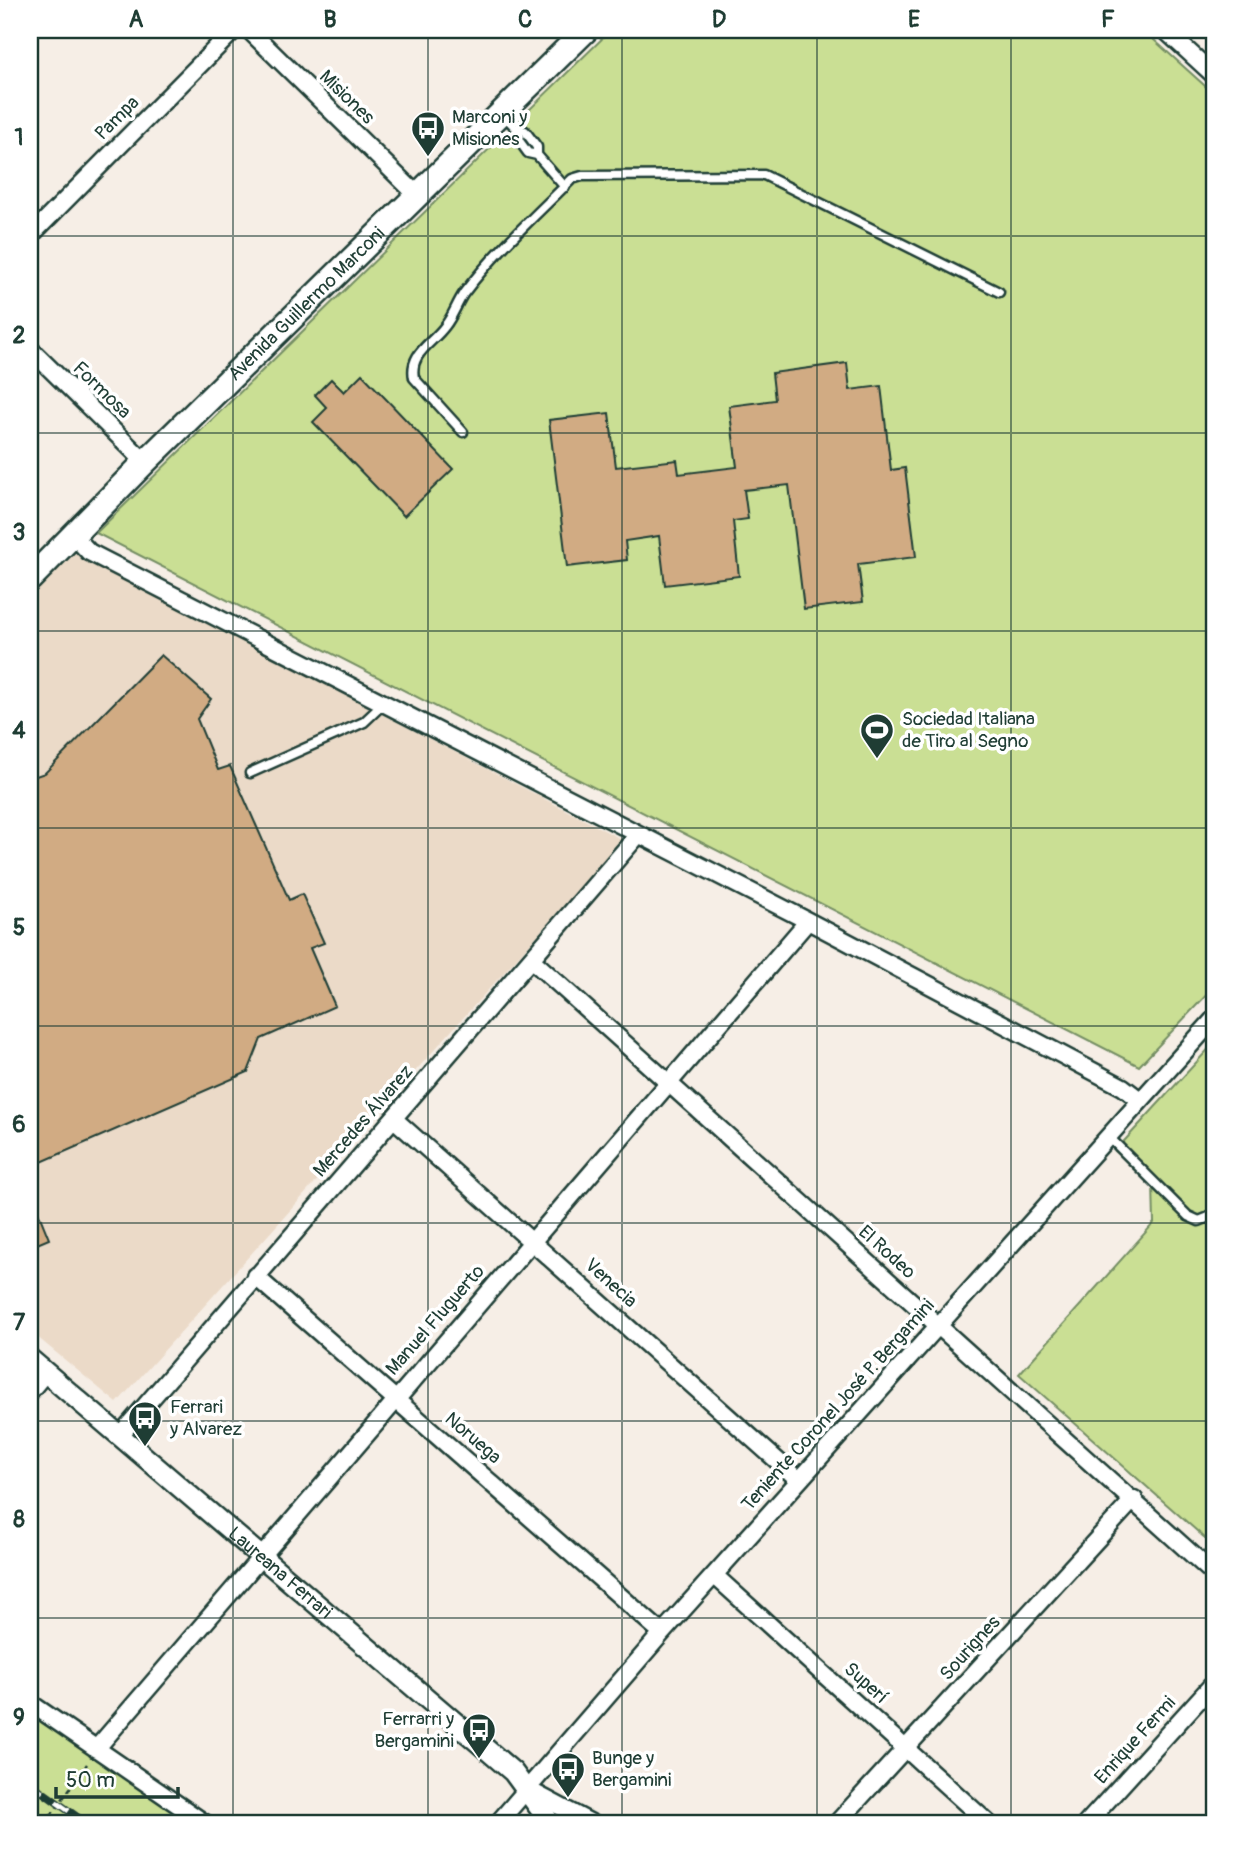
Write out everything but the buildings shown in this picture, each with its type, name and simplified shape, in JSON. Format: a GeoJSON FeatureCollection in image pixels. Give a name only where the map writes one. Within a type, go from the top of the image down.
{"type":"FeatureCollection","features":[{"type":"Feature","properties":{"kind":"main road","name":"Avenida Guillermo Marconi"},"geometry":{"type":"LineString","coordinates":[[30,579],[416,194],[510,122],[586,30]]}},
{"type":"Feature","properties":{"kind":"street","name":"Pampa"},"geometry":{"type":"LineString","coordinates":[[30,236],[234,30]]}},
{"type":"Feature","properties":{"kind":"street","name":"Misiones"},"geometry":{"type":"LineString","coordinates":[[248,30],[416,194]]}},
{"type":"Feature","properties":{"kind":"street"},"geometry":{"type":"LineString","coordinates":[[1165,30],[1214,75]]}},
{"type":"Feature","properties":{"kind":"street","name":"Formosa"},"geometry":{"type":"LineString","coordinates":[[30,349],[145,462]]}},
{"type":"Feature","properties":{"kind":"street"},"geometry":{"type":"LineString","coordinates":[[73,535],[89,552],[382,705],[807,921],[1123,1087],[1140,1100]]}},
{"type":"Feature","properties":{"kind":"street","name":"Mercedes Álvarez"},"geometry":{"type":"LineString","coordinates":[[120,1434],[638,835]]}},
{"type":"Feature","properties":{"kind":"street","name":"Manuel Fluguerto"},"geometry":{"type":"LineString","coordinates":[[96,1749],[807,921]]}},
{"type":"Feature","properties":{"kind":"street","name":"El Rodeo"},"geometry":{"type":"LineString","coordinates":[[531,960],[1134,1499],[1214,1574]]}},
{"type":"Feature","properties":{"kind":"street","name":"Teniente Coronel José P. Bergamini"},"geometry":{"type":"LineString","coordinates":[[498,1824],[662,1633],[1214,1019]]}},
{"type":"Feature","properties":{"kind":"street","name":"Venecia"},"geometry":{"type":"LineString","coordinates":[[394,1119],[799,1480]]}},
{"type":"Feature","properties":{"kind":"street","name":"Noruega"},"geometry":{"type":"LineString","coordinates":[[256,1276],[662,1633]]}},
{"type":"Feature","properties":{"kind":"street","name":"Laureana Ferrari"},"geometry":{"type":"LineString","coordinates":[[30,1359],[513,1772],[529,1790],[551,1824]]}},
{"type":"Feature","properties":{"kind":"street"},"geometry":{"type":"LineString","coordinates":[[30,1391],[46,1372]]}},
{"type":"Feature","properties":{"kind":"street","name":"Sourignes"},"geometry":{"type":"LineString","coordinates":[[836,1824],[908,1749],[1134,1499]]}},
{"type":"Feature","properties":{"kind":"street","name":"Superí"},"geometry":{"type":"LineString","coordinates":[[714,1575],[989,1824]]}},
{"type":"Feature","properties":{"kind":"street","name":"Enrique Fermi"},"geometry":{"type":"LineString","coordinates":[[1086,1824],[1214,1683]]}},
{"type":"Feature","properties":{"kind":"street"},"geometry":{"type":"LineString","coordinates":[[30,1703],[206,1824]]}},
{"type":"Feature","properties":{"kind":"street"},"geometry":{"type":"LineString","coordinates":[[529,1790],[593,1824]]}},
{"type":"Feature","properties":{"kind":"lane"},"geometry":{"type":"LineString","coordinates":[[510,122],[528,153],[537,155],[565,187]]}},
{"type":"Feature","properties":{"kind":"lane"},"geometry":{"type":"LineString","coordinates":[[463,432],[414,378],[412,367],[417,355],[445,326],[464,293],[565,187],[582,176],[764,175],[999,292]]}},
{"type":"Feature","properties":{"kind":"lane"},"geometry":{"type":"LineString","coordinates":[[250,774],[364,722],[382,705]]}},
{"type":"Feature","properties":{"kind":"lane"},"geometry":{"type":"LineString","coordinates":[[1108,1136],[1188,1216],[1199,1221],[1214,1215]]}},
{"type":"Feature","properties":{"kind":"path"},"geometry":{"type":"LineString","coordinates":[[45,1824],[96,1749]]}},
{"type":"Feature","properties":{"kind":"shaded area"},"geometry":{"type":"Polygon","coordinates":[[[72,552],[623,840],[117,1403],[30,1331],[30,595],[72,552]]]}},
{"type":"Feature","properties":{"kind":"green space","name":"Sociedad Italiana de Tiro al Segno"},"geometry":{"type":"Polygon","coordinates":[[[611,30],[1143,30],[1214,94],[1214,987],[1139,1066],[96,533],[611,30]]]}},
{"type":"Feature","properties":{"kind":"green space"},"geometry":{"type":"Polygon","coordinates":[[[1214,1043],[1214,1546],[1019,1374],[1154,1223],[1153,1183],[1115,1151],[1214,1043]]]}},
{"type":"Feature","properties":{"kind":"green space"},"geometry":{"type":"Polygon","coordinates":[[[30,1703],[198,1824],[30,1824],[30,1703]]]}},
{"type":"Feature","properties":{"kind":"railway"},"geometry":{"type":"LineString","coordinates":[[30,1783],[87,1824]]}},
{"type":"Feature","properties":{"kind":"place","name":"Marconi y Misiones"},"geometry":{"type":"Point","coordinates":[428,158]}},
{"type":"Feature","properties":{"kind":"place","name":"Sociedad Italiana de Tiro al Segno"},"geometry":{"type":"Point","coordinates":[877,760]}},
{"type":"Feature","properties":{"kind":"place","name":"Ferrari y Alvarez"},"geometry":{"type":"Point","coordinates":[145,1448]}},
{"type":"Feature","properties":{"kind":"place","name":"Ferrarri y Bergamini"},"geometry":{"type":"Point","coordinates":[479,1760]}},
{"type":"Feature","properties":{"kind":"place","name":"Bunge y Bergamini"},"geometry":{"type":"Point","coordinates":[568,1799]}}]}
